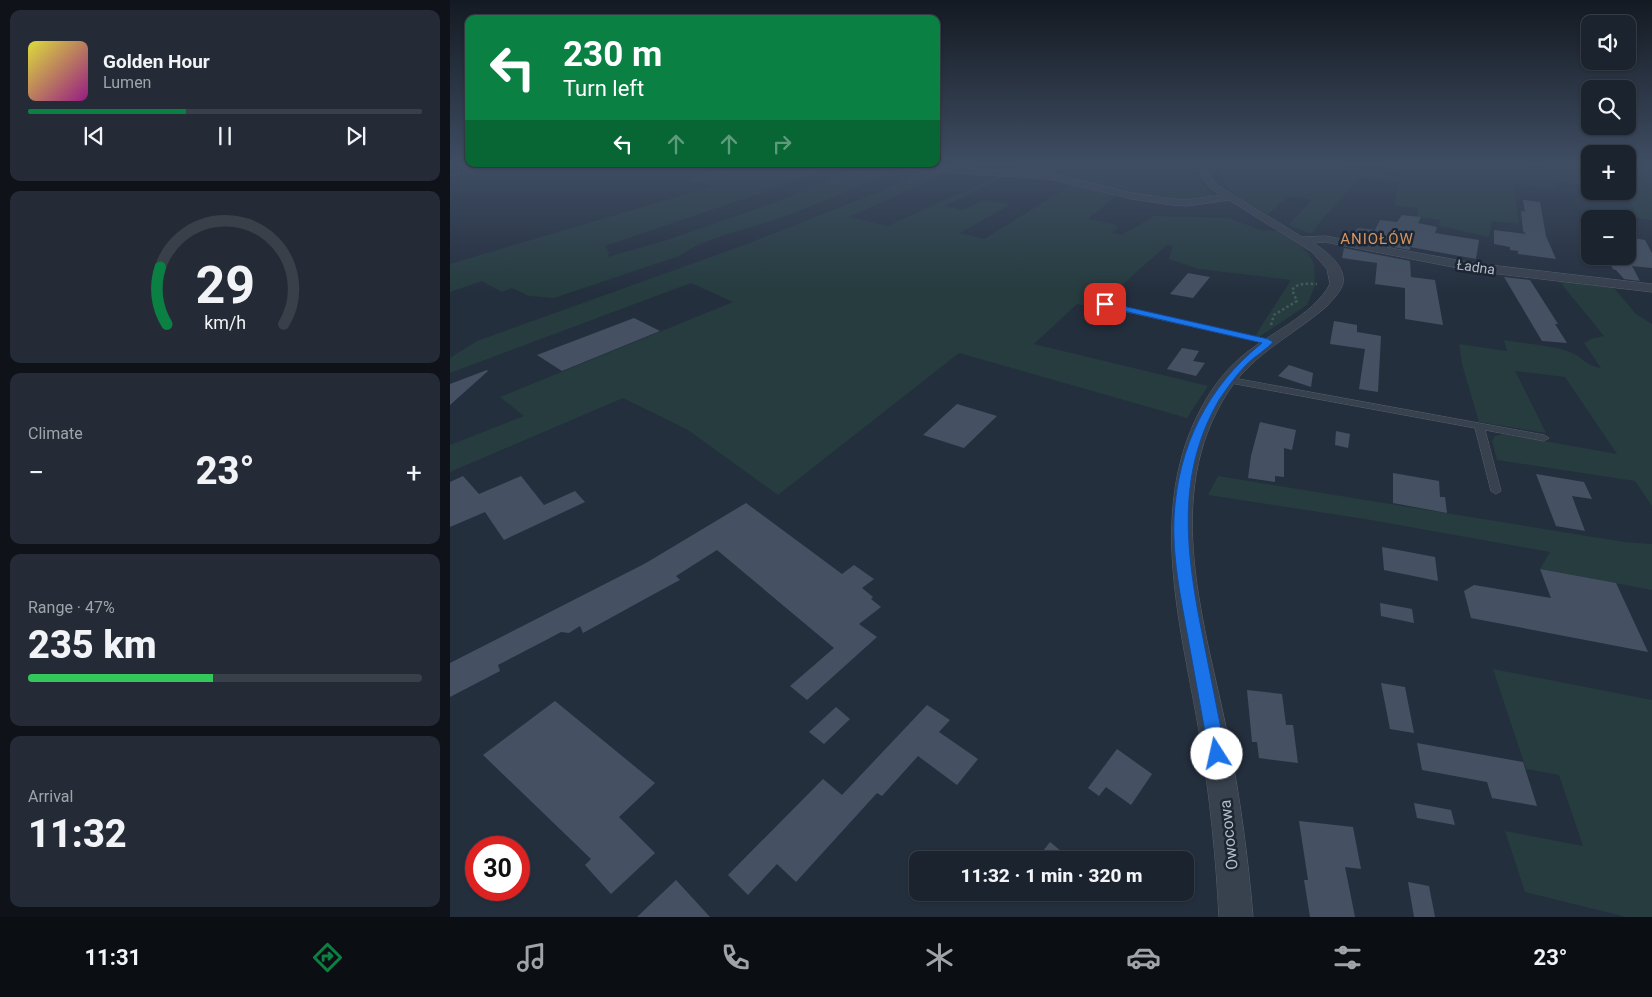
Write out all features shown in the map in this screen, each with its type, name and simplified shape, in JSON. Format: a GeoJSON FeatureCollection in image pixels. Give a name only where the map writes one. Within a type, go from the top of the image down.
{"type":"FeatureCollection","features":[{"type":"Feature","properties":{"kind":"street","name":"Owocowa"},"geometry":{"type":"LineString","coordinates":[[1236,917],[1227,815],[1185,583],[1180,519],[1184,484],[1192,451],[1205,417],[1228,380],[1271,336],[1320,306],[1328,299],[1335,285],[1334,273],[1328,261],[1302,240],[1246,206]]}},
{"type":"Feature","properties":{"kind":"street","name":"Ładna"},"geometry":{"type":"LineString","coordinates":[[1302,240],[1325,239],[1473,267],[1652,288]]}},
{"type":"Feature","properties":{"kind":"lane"},"geometry":{"type":"LineString","coordinates":[[1105,304],[1271,336]]}},
{"type":"Feature","properties":{"kind":"lane"},"geometry":{"type":"LineString","coordinates":[[1228,380],[1480,428],[1544,438]]}},
{"type":"Feature","properties":{"kind":"lane"},"geometry":{"type":"LineString","coordinates":[[1480,428],[1496,491]]}},
{"type":"Feature","properties":{"kind":"path"},"geometry":{"type":"LineString","coordinates":[[1297,300],[1292,290],[1295,286],[1300,284],[1317,284]]}},
{"type":"Feature","properties":{"kind":"path"},"geometry":{"type":"LineString","coordinates":[[1271,336],[1272,317],[1296,303],[1297,300]]}},
{"type":"Feature","properties":{"kind":"path"},"geometry":{"type":"LineString","coordinates":[[1297,300],[1302,301]]}},
{"type":"Feature","properties":{"kind":"green space"},"geometry":{"type":"Polygon","coordinates":[[[647,206],[723,206],[605,246],[609,252],[608,257],[667,240],[765,206],[812,206],[780,218],[715,238],[679,256],[554,298],[529,296],[512,288],[502,292],[482,281],[450,292],[450,264],[647,206]]]}},
{"type":"Feature","properties":{"kind":"green space"},"geometry":{"type":"Polygon","coordinates":[[[844,206],[874,206],[849,217],[888,226],[932,206],[945,206],[963,210],[971,206],[1008,206],[960,233],[984,239],[1038,206],[1104,206],[1088,219],[1113,224],[1118,227],[1113,233],[1122,235],[1154,216],[1229,218],[1260,230],[1277,231],[1309,254],[1314,264],[1315,286],[1307,305],[1259,337],[1255,336],[1291,280],[1199,269],[1169,259],[1173,246],[1167,245],[1096,308],[1077,304],[1034,344],[1208,386],[1187,418],[959,353],[778,495],[688,430],[623,398],[450,472],[450,445],[524,416],[500,397],[733,302],[691,283],[450,373],[450,358],[477,341],[747,244],[844,206]]]}},
{"type":"Feature","properties":{"kind":"green space"},"geometry":{"type":"Polygon","coordinates":[[[1253,206],[1278,206],[1268,214],[1253,206]]]}},
{"type":"Feature","properties":{"kind":"green space"},"geometry":{"type":"Polygon","coordinates":[[[1306,206],[1334,206],[1320,222],[1312,234],[1288,225],[1306,206]]]}},
{"type":"Feature","properties":{"kind":"green space"},"geometry":{"type":"Polygon","coordinates":[[[1400,206],[1516,206],[1519,224],[1492,221],[1489,237],[1439,226],[1440,220],[1417,217],[1418,208],[1400,206]]]}},
{"type":"Feature","properties":{"kind":"green space"},"geometry":{"type":"Polygon","coordinates":[[[1632,206],[1652,206],[1652,220],[1636,218],[1636,210],[1634,210],[1632,206]]]}},
{"type":"Feature","properties":{"kind":"green space"},"geometry":{"type":"Polygon","coordinates":[[[1559,281],[1614,288],[1636,314],[1652,324],[1652,506],[1635,481],[1497,460],[1492,441],[1495,436],[1504,434],[1617,454],[1565,377],[1515,371],[1546,433],[1479,422],[1462,364],[1459,344],[1507,351],[1504,340],[1546,346],[1570,352],[1588,363],[1601,368],[1584,343],[1604,336],[1559,281]]]}},
{"type":"Feature","properties":{"kind":"green space"},"geometry":{"type":"Polygon","coordinates":[[[1218,476],[1624,542],[1652,544],[1652,590],[1540,569],[1550,552],[1365,519],[1208,495],[1218,476]]]}},
{"type":"Feature","properties":{"kind":"green space"},"geometry":{"type":"Polygon","coordinates":[[[1493,669],[1652,700],[1652,917],[1626,917],[1525,892],[1505,831],[1583,846],[1559,775],[1526,769],[1493,669]]]}},
{"type":"Feature","properties":{"kind":"building"},"geometry":{"type":"Polygon","coordinates":[[[1524,206],[1541,206],[1546,236],[1556,259],[1518,254],[1518,251],[1510,250],[1510,247],[1494,244],[1494,230],[1526,234],[1523,231],[1521,211],[1525,212],[1524,206]]]}},
{"type":"Feature","properties":{"kind":"building"},"geometry":{"type":"Polygon","coordinates":[[[1402,215],[1421,217],[1418,223],[1437,227],[1435,233],[1479,240],[1476,259],[1410,247],[1410,250],[1349,239],[1358,228],[1375,230],[1380,220],[1397,222],[1402,215]]]}},
{"type":"Feature","properties":{"kind":"building"},"geometry":{"type":"Polygon","coordinates":[[[1636,238],[1645,240],[1652,253],[1652,268],[1632,266],[1640,281],[1624,279],[1611,265],[1636,265],[1636,238]]]}},
{"type":"Feature","properties":{"kind":"building"},"geometry":{"type":"Polygon","coordinates":[[[1344,248],[1410,261],[1411,277],[1435,280],[1443,325],[1405,319],[1405,288],[1375,284],[1377,263],[1342,258],[1344,248]]]}},
{"type":"Feature","properties":{"kind":"building"},"geometry":{"type":"Polygon","coordinates":[[[1188,273],[1210,277],[1193,298],[1170,294],[1188,273]]]}},
{"type":"Feature","properties":{"kind":"building"},"geometry":{"type":"Polygon","coordinates":[[[1504,277],[1530,280],[1558,324],[1555,324],[1567,343],[1542,341],[1504,277]]]}},
{"type":"Feature","properties":{"kind":"building"},"geometry":{"type":"Polygon","coordinates":[[[634,318],[660,331],[562,371],[537,355],[634,318]]]}},
{"type":"Feature","properties":{"kind":"building"},"geometry":{"type":"Polygon","coordinates":[[[1334,321],[1357,325],[1357,332],[1381,336],[1378,392],[1359,389],[1365,349],[1330,344],[1334,321]]]}},
{"type":"Feature","properties":{"kind":"building"},"geometry":{"type":"Polygon","coordinates":[[[1182,348],[1199,351],[1193,361],[1205,363],[1196,376],[1167,369],[1182,348]]]}},
{"type":"Feature","properties":{"kind":"building"},"geometry":{"type":"Polygon","coordinates":[[[1289,365],[1313,373],[1311,387],[1278,376],[1289,365]]]}},
{"type":"Feature","properties":{"kind":"building"},"geometry":{"type":"Polygon","coordinates":[[[488,371],[450,405],[450,384],[488,371]]]}},
{"type":"Feature","properties":{"kind":"building"},"geometry":{"type":"Polygon","coordinates":[[[957,404],[997,416],[964,448],[923,435],[957,404]]]}},
{"type":"Feature","properties":{"kind":"building"},"geometry":{"type":"Polygon","coordinates":[[[1260,422],[1296,430],[1292,450],[1284,448],[1284,477],[1275,476],[1275,482],[1248,478],[1251,456],[1260,422]]]}},
{"type":"Feature","properties":{"kind":"building"},"geometry":{"type":"Polygon","coordinates":[[[1336,431],[1350,434],[1348,448],[1335,445],[1336,431]]]}},
{"type":"Feature","properties":{"kind":"building"},"geometry":{"type":"Polygon","coordinates":[[[1393,473],[1439,481],[1440,497],[1445,497],[1447,513],[1393,503],[1393,473]]]}},
{"type":"Feature","properties":{"kind":"building"},"geometry":{"type":"Polygon","coordinates":[[[1536,474],[1584,482],[1592,499],[1572,496],[1585,531],[1556,526],[1536,474]]]}},
{"type":"Feature","properties":{"kind":"building"},"geometry":{"type":"Polygon","coordinates":[[[463,476],[479,494],[521,476],[544,505],[575,491],[585,502],[504,540],[485,512],[450,527],[450,482],[463,476]]]}},
{"type":"Feature","properties":{"kind":"building"},"geometry":{"type":"Polygon","coordinates":[[[746,503],[842,574],[854,565],[874,579],[862,588],[881,607],[859,624],[877,637],[807,700],[790,686],[834,648],[717,550],[676,576],[680,580],[583,633],[580,626],[569,633],[561,632],[498,665],[500,671],[450,697],[450,663],[646,563],[746,503]]]}},
{"type":"Feature","properties":{"kind":"building"},"geometry":{"type":"Polygon","coordinates":[[[1382,547],[1435,557],[1438,581],[1384,570],[1382,547]]]}},
{"type":"Feature","properties":{"kind":"building"},"geometry":{"type":"Polygon","coordinates":[[[1540,569],[1616,583],[1648,652],[1471,618],[1464,591],[1474,585],[1551,598],[1540,569]]]}},
{"type":"Feature","properties":{"kind":"building"},"geometry":{"type":"Polygon","coordinates":[[[1380,603],[1412,609],[1414,623],[1381,616],[1380,603]]]}},
{"type":"Feature","properties":{"kind":"building"},"geometry":{"type":"Polygon","coordinates":[[[1381,683],[1405,687],[1414,733],[1390,729],[1381,683]]]}},
{"type":"Feature","properties":{"kind":"building"},"geometry":{"type":"Polygon","coordinates":[[[1247,690],[1282,694],[1286,725],[1293,725],[1298,763],[1259,758],[1257,742],[1252,742],[1247,690]]]}},
{"type":"Feature","properties":{"kind":"building"},"geometry":{"type":"Polygon","coordinates":[[[555,701],[655,783],[619,817],[655,853],[611,894],[585,865],[591,859],[483,755],[555,701]]]}},
{"type":"Feature","properties":{"kind":"building"},"geometry":{"type":"Polygon","coordinates":[[[927,705],[950,720],[939,732],[978,759],[957,785],[918,756],[882,796],[877,793],[796,882],[777,864],[748,895],[728,875],[823,779],[842,795],[927,705]]]}},
{"type":"Feature","properties":{"kind":"building"},"geometry":{"type":"Polygon","coordinates":[[[836,707],[850,719],[824,744],[809,732],[836,707]]]}},
{"type":"Feature","properties":{"kind":"building"},"geometry":{"type":"Polygon","coordinates":[[[1417,743],[1523,762],[1537,806],[1492,798],[1487,782],[1422,770],[1417,743]]]}},
{"type":"Feature","properties":{"kind":"building"},"geometry":{"type":"Polygon","coordinates":[[[1117,749],[1152,774],[1131,805],[1106,787],[1099,796],[1088,788],[1117,749]]]}},
{"type":"Feature","properties":{"kind":"building"},"geometry":{"type":"Polygon","coordinates":[[[1414,803],[1451,810],[1455,825],[1417,818],[1414,803]]]}},
{"type":"Feature","properties":{"kind":"building"},"geometry":{"type":"Polygon","coordinates":[[[1299,821],[1353,827],[1361,869],[1345,867],[1355,917],[1310,917],[1304,880],[1308,880],[1299,821]]]}},
{"type":"Feature","properties":{"kind":"building"},"geometry":{"type":"Polygon","coordinates":[[[1050,842],[1061,851],[1043,851],[1050,842]]]}},
{"type":"Feature","properties":{"kind":"building"},"geometry":{"type":"Polygon","coordinates":[[[676,880],[710,917],[637,917],[676,880]]]}},
{"type":"Feature","properties":{"kind":"building"},"geometry":{"type":"Polygon","coordinates":[[[1408,882],[1429,886],[1435,917],[1414,917],[1408,882]]]}},
{"type":"Feature","properties":{"kind":"district","name":"ANIOŁÓW"},"geometry":{"type":"Point","coordinates":[1377,239]}},
{"type":"Feature","properties":{"kind":"route"},"geometry":{"type":"LineString","coordinates":[[1105,304],[1268,342],[1244,362],[1216,397],[1205,417],[1192,451],[1184,484],[1180,519],[1185,583],[1217,754]]}}]}
